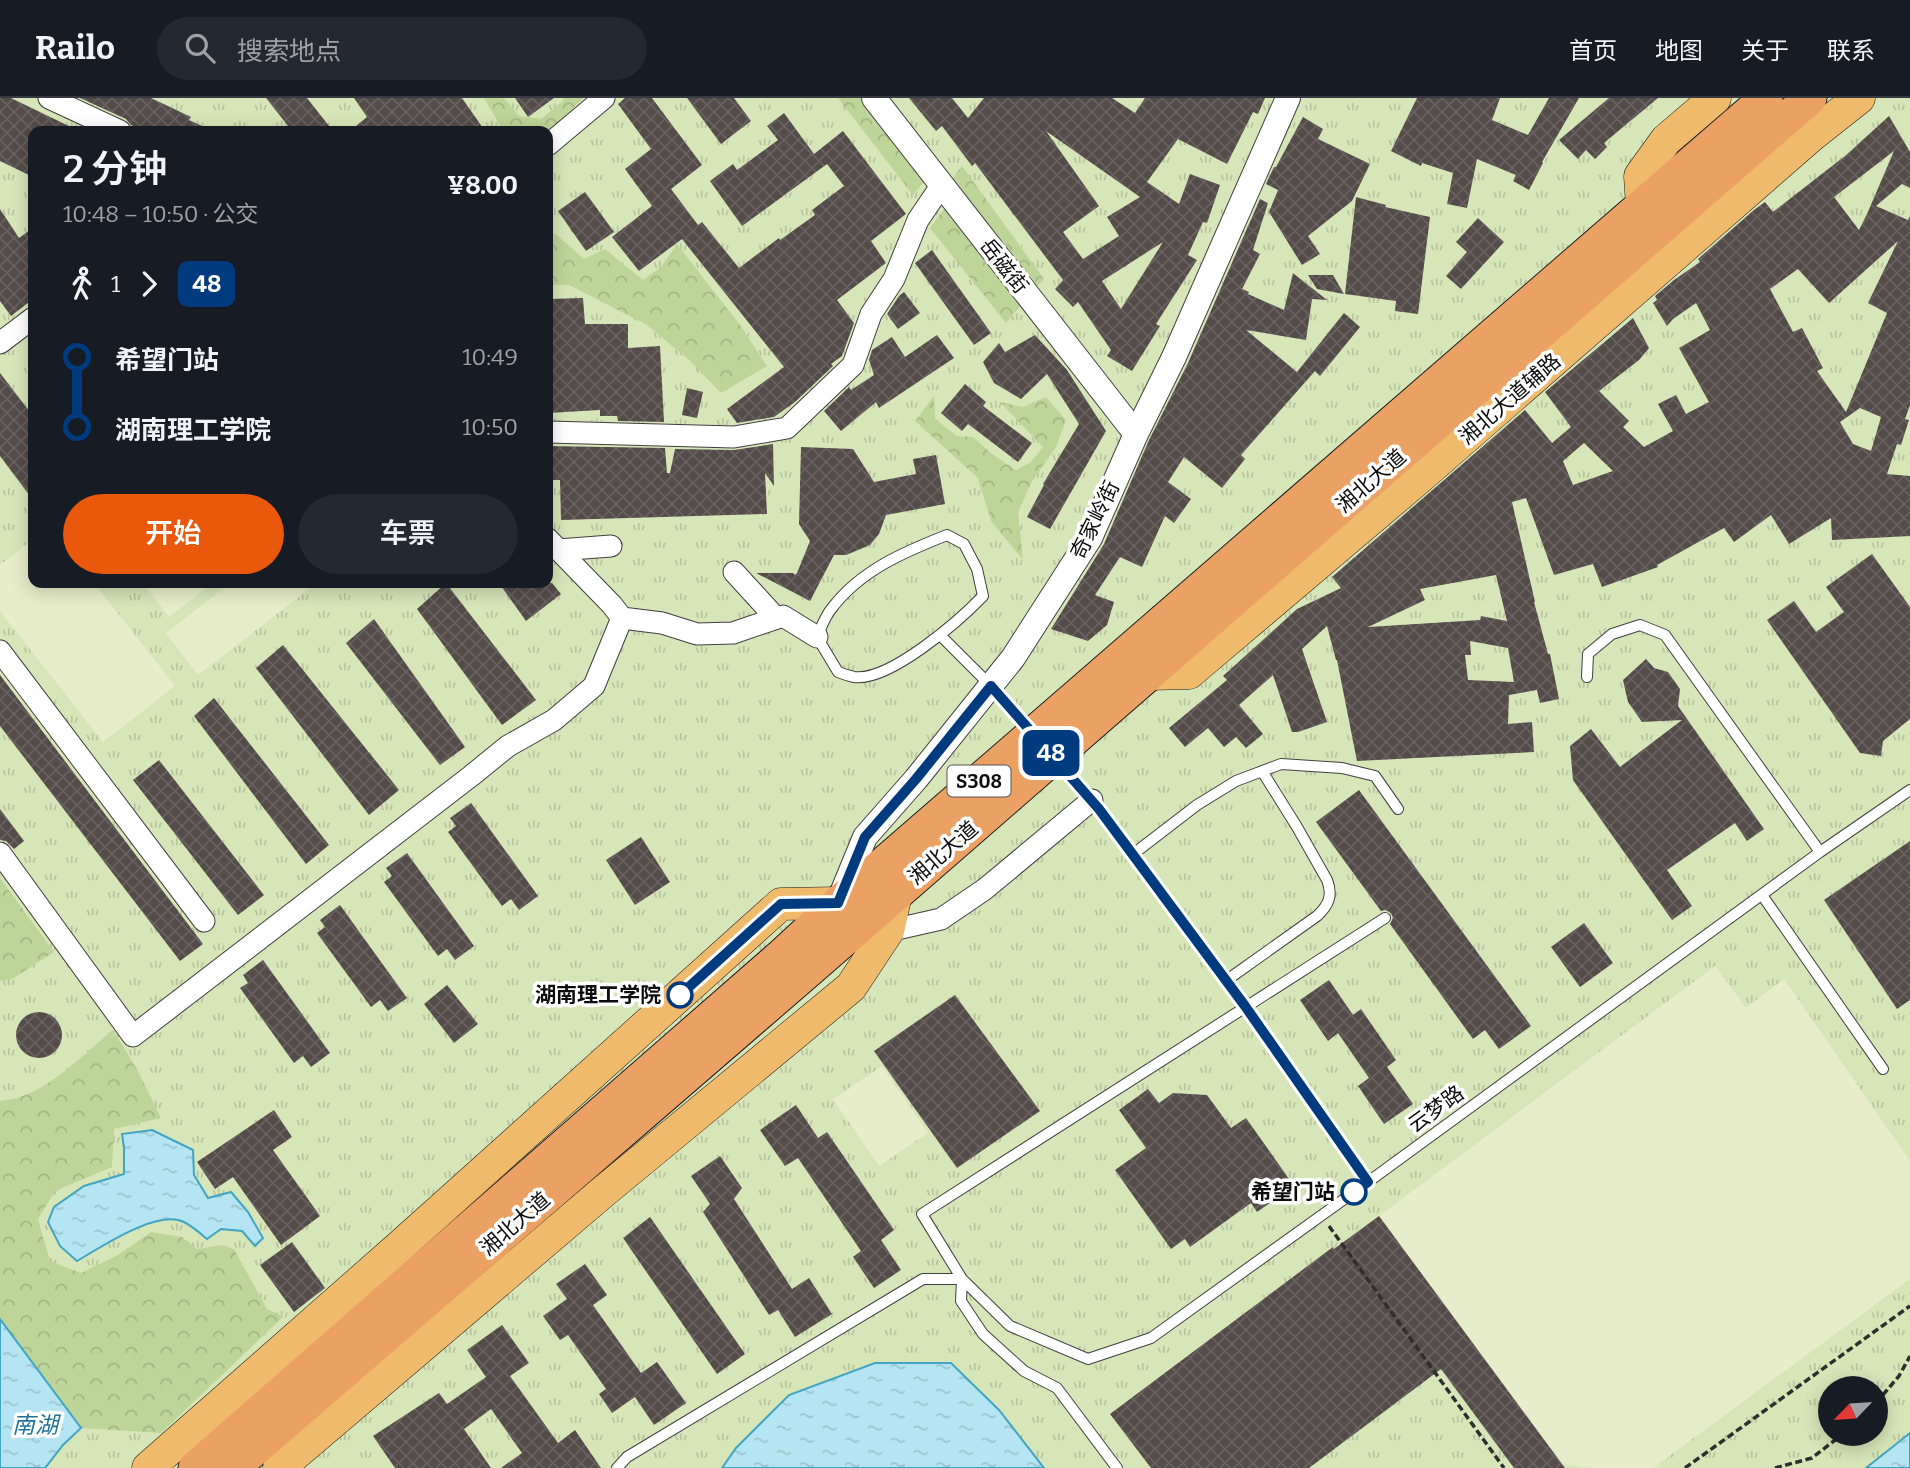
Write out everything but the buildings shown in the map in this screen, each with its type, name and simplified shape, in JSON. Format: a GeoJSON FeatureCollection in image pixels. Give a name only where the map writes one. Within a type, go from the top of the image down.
{"type":"FeatureCollection","features":[{"type":"Feature","properties":{"kind":"highway","name":"湘北大道"},"geometry":{"type":"LineString","coordinates":[[195,1468],[781,956],[838,903],[1766,98]]}},
{"type":"Feature","properties":{"kind":"highway","name":"湘北大道"},"geometry":{"type":"LineString","coordinates":[[233,1468],[1810,98]]}},
{"type":"Feature","properties":{"kind":"main road"},"geometry":{"type":"LineString","coordinates":[[1643,205],[1640,176],[1666,140],[1715,98]]}},
{"type":"Feature","properties":{"kind":"main road","name":"湘北大道辅路"},"geometry":{"type":"LineString","coordinates":[[1150,674],[1189,673],[1811,136],[1859,98]]}},
{"type":"Feature","properties":{"kind":"main road"},"geometry":{"type":"LineString","coordinates":[[279,1468],[603,1192],[851,987],[888,931],[896,894]]}},
{"type":"Feature","properties":{"kind":"main road"},"geometry":{"type":"LineString","coordinates":[[148,1468],[781,904],[838,903]]}},
{"type":"Feature","properties":{"kind":"main road"},"geometry":{"type":"LineString","coordinates":[[832,950],[888,931]]}},
{"type":"Feature","properties":{"kind":"street"},"geometry":{"type":"LineString","coordinates":[[49,98],[109,126]]}},
{"type":"Feature","properties":{"kind":"street"},"geometry":{"type":"LineString","coordinates":[[553,141],[604,98]]}},
{"type":"Feature","properties":{"kind":"street","name":"岳磁街"},"geometry":{"type":"LineString","coordinates":[[874,98],[1136,433]]}},
{"type":"Feature","properties":{"kind":"street","name":"奇家岭街"},"geometry":{"type":"LineString","coordinates":[[838,903],[865,837],[916,779],[1013,658],[1090,538],[1136,433],[1174,357],[1288,98]]}},
{"type":"Feature","properties":{"kind":"street"},"geometry":{"type":"LineString","coordinates":[[553,432],[734,437],[787,428],[852,365],[871,314],[894,279],[918,220],[941,186]]}},
{"type":"Feature","properties":{"kind":"street"},"geometry":{"type":"LineString","coordinates":[[0,344],[28,322]]}},
{"type":"Feature","properties":{"kind":"street"},"geometry":{"type":"LineString","coordinates":[[553,545],[611,546]]}},
{"type":"Feature","properties":{"kind":"street"},"geometry":{"type":"LineString","coordinates":[[553,545],[622,618],[662,623],[697,634],[733,633],[783,616],[817,637]]}},
{"type":"Feature","properties":{"kind":"street"},"geometry":{"type":"LineString","coordinates":[[734,572],[776,618]]}},
{"type":"Feature","properties":{"kind":"street"},"geometry":{"type":"LineString","coordinates":[[0,853],[133,1036],[508,746],[554,720],[594,685],[622,618]]}},
{"type":"Feature","properties":{"kind":"street"},"geometry":{"type":"LineString","coordinates":[[0,650],[204,921]]}},
{"type":"Feature","properties":{"kind":"street"},"geometry":{"type":"LineString","coordinates":[[888,931],[941,919],[985,889],[1092,800]]}},
{"type":"Feature","properties":{"kind":"lane"},"geometry":{"type":"LineString","coordinates":[[947,535],[964,544],[977,569],[983,596],[940,635],[879,673],[856,678],[838,672],[817,637],[830,609],[870,572],[892,558],[947,535]]}},
{"type":"Feature","properties":{"kind":"lane"},"geometry":{"type":"LineString","coordinates":[[1587,677],[1588,654],[1612,634],[1640,625],[1665,635],[1820,852]]}},
{"type":"Feature","properties":{"kind":"lane"},"geometry":{"type":"LineString","coordinates":[[940,635],[991,686],[1092,800],[1227,981],[1368,1182]]}},
{"type":"Feature","properties":{"kind":"lane"},"geometry":{"type":"LineString","coordinates":[[1132,855],[1197,806],[1236,781],[1281,764],[1342,768],[1375,776],[1398,809]]}},
{"type":"Feature","properties":{"kind":"lane"},"geometry":{"type":"LineString","coordinates":[[1227,981],[1317,916],[1331,897],[1327,880],[1262,771]]}},
{"type":"Feature","properties":{"kind":"lane","name":"云梦路"},"geometry":{"type":"LineString","coordinates":[[962,1279],[1010,1326],[1088,1359],[1151,1338],[1820,852],[1910,790]]}},
{"type":"Feature","properties":{"kind":"lane"},"geometry":{"type":"LineString","coordinates":[[1762,895],[1883,1069]]}},
{"type":"Feature","properties":{"kind":"lane"},"geometry":{"type":"LineString","coordinates":[[1117,1468],[1057,1388],[1024,1371],[983,1334],[961,1301],[962,1279],[922,1214],[1385,918]]}},
{"type":"Feature","properties":{"kind":"lane"},"geometry":{"type":"LineString","coordinates":[[617,1468],[627,1457],[923,1279],[962,1279]]}},
{"type":"Feature","properties":{"kind":"path"},"geometry":{"type":"LineString","coordinates":[[1321,1216],[1504,1468]]}},
{"type":"Feature","properties":{"kind":"path"},"geometry":{"type":"LineString","coordinates":[[1685,1468],[1910,1306]]}},
{"type":"Feature","properties":{"kind":"path"},"geometry":{"type":"LineString","coordinates":[[1888,1389],[1910,1356]]}},
{"type":"Feature","properties":{"kind":"path"},"geometry":{"type":"LineString","coordinates":[[1775,1468],[1812,1458],[1827,1446]]}},
{"type":"Feature","properties":{"kind":"green space"},"geometry":{"type":"Polygon","coordinates":[[[0,98],[1910,98],[1910,1468],[0,1468],[0,98]]]}},
{"type":"Feature","properties":{"kind":"green space"},"geometry":{"type":"Polygon","coordinates":[[[484,98],[504,98],[519,116],[541,119],[564,100],[563,98],[583,98],[553,128],[500,126],[484,98]]]}},
{"type":"Feature","properties":{"kind":"green space"},"geometry":{"type":"Polygon","coordinates":[[[838,98],[869,98],[929,176],[913,195],[838,98]]]}},
{"type":"Feature","properties":{"kind":"green space"},"geometry":{"type":"Polygon","coordinates":[[[962,166],[1044,279],[1035,289],[950,180],[962,166]]]}},
{"type":"Feature","properties":{"kind":"green space"},"geometry":{"type":"Polygon","coordinates":[[[946,206],[1020,306],[1006,323],[930,228],[946,206]]]}},
{"type":"Feature","properties":{"kind":"green space"},"geometry":{"type":"Polygon","coordinates":[[[553,234],[556,234],[584,259],[605,249],[643,280],[661,267],[677,244],[740,325],[767,366],[721,393],[689,360],[647,325],[569,285],[553,284],[553,234]]]}},
{"type":"Feature","properties":{"kind":"green space"},"geometry":{"type":"Polygon","coordinates":[[[934,396],[935,419],[957,436],[973,437],[1016,470],[1031,462],[1043,447],[1000,402],[1023,407],[1046,397],[1066,420],[1056,447],[1031,483],[1018,513],[1023,560],[991,521],[978,478],[915,421],[934,396]]]}},
{"type":"Feature","properties":{"kind":"green space"},"geometry":{"type":"Polygon","coordinates":[[[28,543],[28,588],[98,588],[175,686],[103,742],[0,611],[0,565],[28,543]]]}},
{"type":"Feature","properties":{"kind":"green space"},"geometry":{"type":"Polygon","coordinates":[[[147,588],[207,588],[169,617],[147,588]]]}},
{"type":"Feature","properties":{"kind":"green space"},"geometry":{"type":"Polygon","coordinates":[[[224,588],[311,588],[198,675],[166,633],[224,588]]]}},
{"type":"Feature","properties":{"kind":"green space"},"geometry":{"type":"Polygon","coordinates":[[[0,878],[54,952],[12,979],[0,981],[0,878]]]}},
{"type":"Feature","properties":{"kind":"green space"},"geometry":{"type":"Polygon","coordinates":[[[1715,966],[1746,1008],[1784,979],[1910,1161],[1910,1279],[1653,1468],[1592,1468],[1562,1464],[1379,1216],[1715,966]]]}},
{"type":"Feature","properties":{"kind":"green space"},"geometry":{"type":"Polygon","coordinates":[[[113,1030],[138,1071],[161,1118],[114,1129],[112,1167],[55,1191],[38,1219],[50,1261],[81,1273],[118,1255],[151,1232],[182,1237],[197,1249],[222,1245],[234,1249],[267,1309],[283,1317],[161,1433],[81,1428],[0,1319],[0,1101],[17,1098],[47,1084],[113,1030]]]}},
{"type":"Feature","properties":{"kind":"green space"},"geometry":{"type":"Polygon","coordinates":[[[882,1066],[928,1133],[879,1166],[833,1099],[882,1066]]]}},
{"type":"Feature","properties":{"kind":"water"},"geometry":{"type":"Polygon","coordinates":[[[152,1130],[193,1150],[194,1175],[208,1198],[231,1192],[248,1212],[263,1238],[255,1246],[242,1231],[221,1229],[207,1239],[184,1222],[173,1219],[129,1231],[77,1261],[60,1246],[48,1222],[54,1207],[84,1186],[124,1174],[122,1134],[152,1130]]]}},
{"type":"Feature","properties":{"kind":"water","name":"南湖"},"geometry":{"type":"Polygon","coordinates":[[[0,1319],[81,1428],[45,1468],[0,1468],[0,1319]]]}},
{"type":"Feature","properties":{"kind":"water"},"geometry":{"type":"Polygon","coordinates":[[[875,1363],[951,1363],[999,1410],[1044,1468],[722,1468],[736,1448],[789,1395],[875,1363]]]}},
{"type":"Feature","properties":{"kind":"water"},"geometry":{"type":"Polygon","coordinates":[[[1910,1433],[1910,1468],[1866,1468],[1910,1433]]]}},
{"type":"Feature","properties":{"kind":"bus line","name":"48"},"geometry":{"type":"LineString","coordinates":[[680,995],[781,904],[838,903],[865,837],[991,686],[1099,809],[1245,1006],[1368,1182],[1354,1192]]}},
{"type":"Feature","properties":{"kind":"place","name":"湖南理工学院"},"geometry":{"type":"Point","coordinates":[680,995]}},
{"type":"Feature","properties":{"kind":"place","name":"希望门站"},"geometry":{"type":"Point","coordinates":[1354,1192]}}]}
